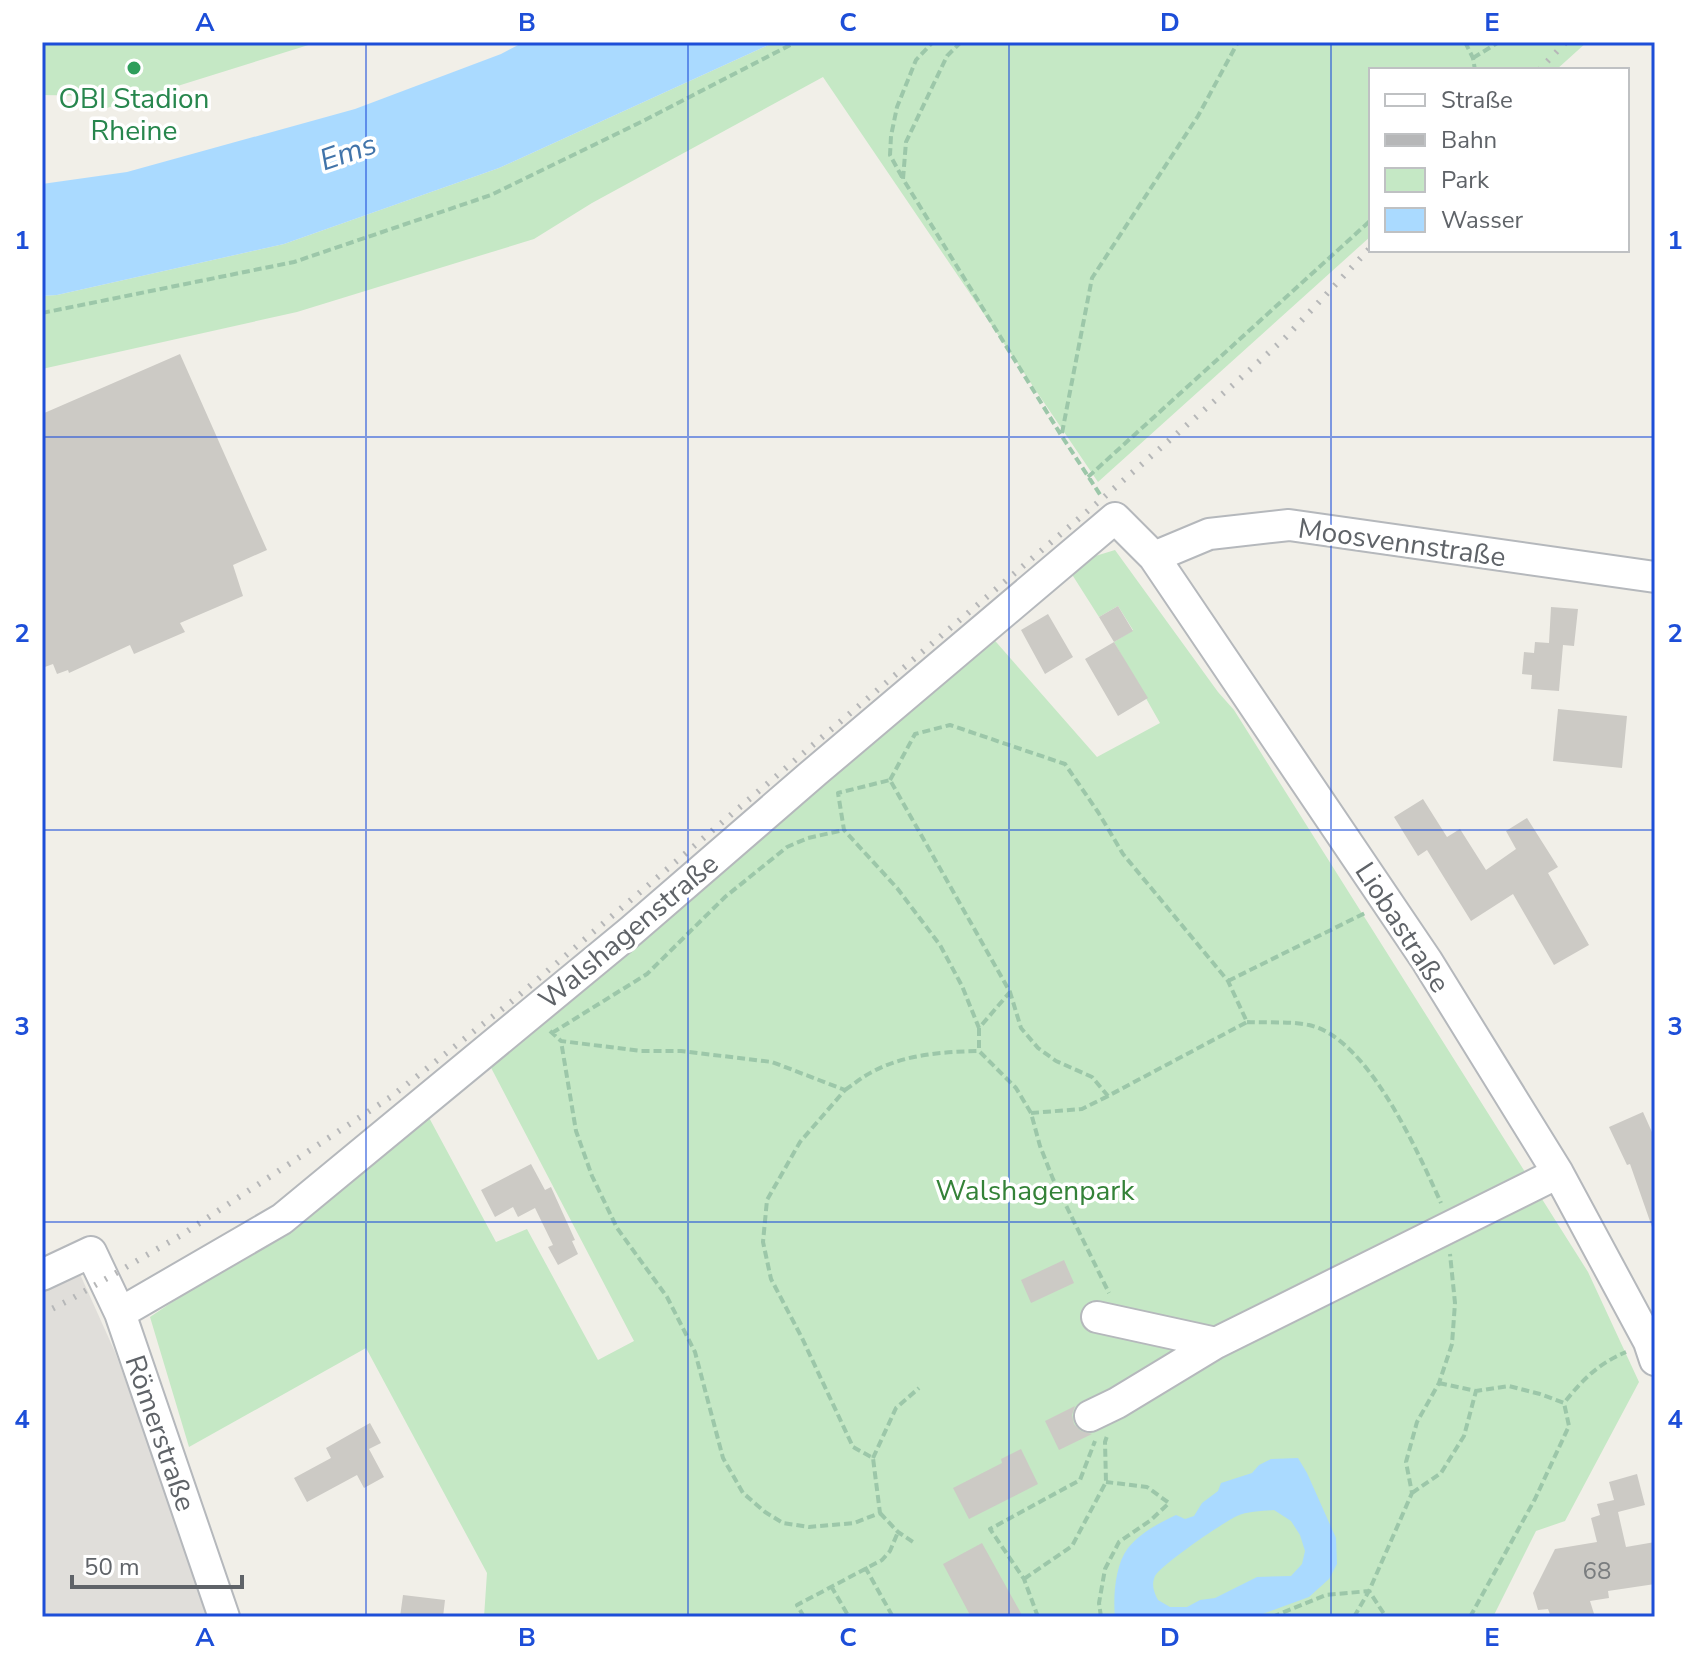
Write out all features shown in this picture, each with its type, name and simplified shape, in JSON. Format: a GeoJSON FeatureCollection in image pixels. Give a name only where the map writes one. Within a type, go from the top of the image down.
{"type":"FeatureCollection","features":[{"type":"Feature","properties":{"kind":"street","name":"Liobastraße"},"geometry":{"type":"LineString","coordinates":[[1115,518],[1154,557],[1427,961],[1558,1173],[1652,1351]]}},
{"type":"Feature","properties":{"kind":"street","name":"Walshagenstraße"},"geometry":{"type":"LineString","coordinates":[[120,1313],[282,1219],[631,931],[1115,518]]}},
{"type":"Feature","properties":{"kind":"street","name":"Moosvennstraße"},"geometry":{"type":"LineString","coordinates":[[1154,557],[1209,534],[1289,525],[1655,577]]}},
{"type":"Feature","properties":{"kind":"street"},"geometry":{"type":"LineString","coordinates":[[1090,1416],[1216,1343],[1558,1173]]}},
{"type":"Feature","properties":{"kind":"street","name":"Römerstraße"},"geometry":{"type":"LineString","coordinates":[[42,1275],[91,1252],[120,1313],[224,1617]]}},
{"type":"Feature","properties":{"kind":"street"},"geometry":{"type":"LineString","coordinates":[[1110,1320],[1216,1343]]}},
{"type":"Feature","properties":{"kind":"path"},"geometry":{"type":"LineString","coordinates":[[42,313],[294,262],[491,195],[796,42]]}},
{"type":"Feature","properties":{"kind":"path"},"geometry":{"type":"LineString","coordinates":[[933,42],[916,60],[897,107],[890,155],[1115,518]]}},
{"type":"Feature","properties":{"kind":"path"},"geometry":{"type":"LineString","coordinates":[[903,179],[906,142],[947,56],[961,42]]}},
{"type":"Feature","properties":{"kind":"path"},"geometry":{"type":"LineString","coordinates":[[1061,435],[1092,278],[1198,116],[1238,42]]}},
{"type":"Feature","properties":{"kind":"path"},"geometry":{"type":"LineString","coordinates":[[1465,42],[1475,68]]}},
{"type":"Feature","properties":{"kind":"path"},"geometry":{"type":"LineString","coordinates":[[1473,58],[1499,42]]}},
{"type":"Feature","properties":{"kind":"path"},"geometry":{"type":"LineString","coordinates":[[1088,477],[1369,222]]}},
{"type":"Feature","properties":{"kind":"path"},"geometry":{"type":"LineString","coordinates":[[1110,1320],[1040,1146],[1031,1113],[1016,1088],[979,1051],[979,1028],[962,986],[940,945],[897,888],[844,830],[838,793],[890,780],[915,734],[950,725],[1065,764],[1123,854],[1228,981],[1247,1022]]}},
{"type":"Feature","properties":{"kind":"path"},"geometry":{"type":"LineString","coordinates":[[890,780],[1010,992],[1021,1028],[1038,1048],[1056,1061],[1092,1077],[1108,1096]]}},
{"type":"Feature","properties":{"kind":"path"},"geometry":{"type":"LineString","coordinates":[[552,1033],[647,974],[725,897],[787,847],[808,838],[844,830]]}},
{"type":"Feature","properties":{"kind":"path"},"geometry":{"type":"LineString","coordinates":[[1228,981],[1387,902]]}},
{"type":"Feature","properties":{"kind":"path"},"geometry":{"type":"LineString","coordinates":[[979,1028],[1010,992]]}},
{"type":"Feature","properties":{"kind":"path"},"geometry":{"type":"LineString","coordinates":[[1031,1113],[1082,1109],[1247,1022],[1310,1025],[1338,1038],[1370,1072],[1416,1148],[1451,1226],[1449,1249],[1455,1303],[1452,1344],[1439,1383],[1417,1422],[1406,1462],[1412,1493]]}},
{"type":"Feature","properties":{"kind":"path"},"geometry":{"type":"LineString","coordinates":[[845,1090],[772,1062],[561,1041],[576,1131],[592,1176],[617,1228],[667,1297],[695,1352],[723,1458],[743,1493],[783,1523],[809,1527],[854,1523],[880,1513]]}},
{"type":"Feature","properties":{"kind":"path"},"geometry":{"type":"LineString","coordinates":[[873,1458],[853,1447],[771,1279],[763,1242],[767,1200],[800,1142],[845,1090],[871,1072],[904,1059],[940,1052],[979,1051]]}},
{"type":"Feature","properties":{"kind":"path"},"geometry":{"type":"LineString","coordinates":[[1564,1403],[1605,1360],[1652,1351]]}},
{"type":"Feature","properties":{"kind":"path"},"geometry":{"type":"LineString","coordinates":[[1439,1383],[1476,1391],[1509,1386],[1564,1403]]}},
{"type":"Feature","properties":{"kind":"path"},"geometry":{"type":"LineString","coordinates":[[913,1542],[880,1513],[873,1458],[896,1408],[919,1388]]}},
{"type":"Feature","properties":{"kind":"path"},"geometry":{"type":"LineString","coordinates":[[1354,1617],[1369,1591],[1412,1493],[1441,1473],[1464,1436],[1476,1391]]}},
{"type":"Feature","properties":{"kind":"path"},"geometry":{"type":"LineString","coordinates":[[1024,1579],[1072,1546],[1106,1482],[1105,1442],[1117,1403]]}},
{"type":"Feature","properties":{"kind":"path"},"geometry":{"type":"LineString","coordinates":[[1470,1617],[1535,1499],[1569,1426],[1564,1403]]}},
{"type":"Feature","properties":{"kind":"path"},"geometry":{"type":"LineString","coordinates":[[1038,1617],[1024,1579],[990,1529],[1080,1480],[1097,1435],[1090,1416]]}},
{"type":"Feature","properties":{"kind":"path"},"geometry":{"type":"LineString","coordinates":[[1101,1617],[1099,1603],[1105,1569],[1119,1542],[1169,1503],[1147,1487],[1106,1482]]}},
{"type":"Feature","properties":{"kind":"path"},"geometry":{"type":"LineString","coordinates":[[804,1617],[797,1605],[882,1560],[890,1551],[898,1532]]}},
{"type":"Feature","properties":{"kind":"path"},"geometry":{"type":"LineString","coordinates":[[865,1567],[893,1617]]}},
{"type":"Feature","properties":{"kind":"path"},"geometry":{"type":"LineString","coordinates":[[831,1586],[849,1617]]}},
{"type":"Feature","properties":{"kind":"path"},"geometry":{"type":"LineString","coordinates":[[1272,1617],[1326,1595],[1369,1591]]}},
{"type":"Feature","properties":{"kind":"path"},"geometry":{"type":"LineString","coordinates":[[1369,1591],[1386,1617]]}},
{"type":"Feature","properties":{"kind":"shaded area"},"geometry":{"type":"Polygon","coordinates":[[[79,1272],[115,1352],[212,1617],[42,1617],[42,1291],[79,1272]]]}},
{"type":"Feature","properties":{"kind":"green space","name":"OBI Stadion Rheine"},"geometry":{"type":"Polygon","coordinates":[[[42,42],[318,42],[107,108],[97,96],[42,95],[42,42]]]}},
{"type":"Feature","properties":{"kind":"green space"},"geometry":{"type":"Polygon","coordinates":[[[775,42],[1587,42],[1558,68],[1369,68],[1369,238],[1098,482],[823,77],[592,203],[534,239],[297,312],[42,369],[42,296],[284,244],[499,168],[775,42]]]}},
{"type":"Feature","properties":{"kind":"green space","name":"Walshagenpark"},"geometry":{"type":"Polygon","coordinates":[[[1115,550],[1234,710],[1588,1272],[1639,1382],[1565,1521],[1536,1531],[1493,1617],[484,1617],[487,1573],[366,1348],[189,1447],[150,1317],[288,1224],[426,1112],[496,1242],[527,1229],[598,1360],[634,1341],[487,1060],[990,635],[1097,757],[1160,723],[1114,642],[1133,630],[1118,606],[1099,617],[1066,565],[1115,550]]]}},
{"type":"Feature","properties":{"kind":"water","name":"Ems"},"geometry":{"type":"Polygon","coordinates":[[[524,42],[775,42],[499,168],[284,244],[42,296],[42,184],[127,172],[355,109],[501,54],[524,42]]]}},
{"type":"Feature","properties":{"kind":"water"},"geometry":{"type":"Polygon","coordinates":[[[1298,1458],[1307,1473],[1336,1538],[1337,1564],[1329,1579],[1309,1597],[1254,1617],[1115,1617],[1118,1572],[1128,1548],[1150,1529],[1176,1515],[1185,1519],[1194,1516],[1202,1503],[1218,1491],[1221,1483],[1252,1473],[1271,1459],[1298,1458]],[[1274,1510],[1245,1513],[1229,1520],[1193,1544],[1155,1576],[1154,1591],[1158,1600],[1170,1607],[1187,1607],[1200,1600],[1215,1598],[1257,1577],[1291,1576],[1302,1564],[1305,1551],[1291,1521],[1274,1510]]]}},
{"type":"Feature","properties":{"kind":"building"},"geometry":{"type":"Polygon","coordinates":[[[180,354],[267,550],[233,565],[243,596],[180,623],[185,632],[134,654],[130,645],[69,673],[68,670],[57,674],[53,664],[42,668],[42,414],[180,354]]]}},
{"type":"Feature","properties":{"kind":"building"},"geometry":{"type":"Polygon","coordinates":[[[1118,606],[1133,631],[1114,642],[1099,617],[1118,606]]]}},
{"type":"Feature","properties":{"kind":"building"},"geometry":{"type":"Polygon","coordinates":[[[1551,607],[1578,609],[1574,646],[1563,645],[1559,691],[1531,689],[1532,675],[1522,674],[1524,652],[1534,653],[1535,642],[1549,643],[1551,607]]]}},
{"type":"Feature","properties":{"kind":"building"},"geometry":{"type":"Polygon","coordinates":[[[1048,614],[1073,657],[1045,674],[1021,630],[1048,614]]]}},
{"type":"Feature","properties":{"kind":"building"},"geometry":{"type":"Polygon","coordinates":[[[1114,642],[1148,698],[1118,716],[1085,659],[1114,642]]]}},
{"type":"Feature","properties":{"kind":"building"},"geometry":{"type":"Polygon","coordinates":[[[1558,709],[1627,716],[1622,768],[1553,761],[1558,709]]]}},
{"type":"Feature","properties":{"kind":"building"},"geometry":{"type":"Polygon","coordinates":[[[1423,799],[1447,837],[1460,829],[1486,870],[1516,849],[1506,831],[1527,818],[1558,867],[1548,873],[1589,945],[1554,965],[1513,894],[1471,921],[1427,850],[1418,856],[1394,817],[1423,799]]]}},
{"type":"Feature","properties":{"kind":"building"},"geometry":{"type":"Polygon","coordinates":[[[1643,1112],[1655,1139],[1655,1226],[1652,1227],[1630,1164],[1627,1165],[1609,1127],[1643,1112]]]}},
{"type":"Feature","properties":{"kind":"building"},"geometry":{"type":"Polygon","coordinates":[[[531,1164],[545,1190],[551,1187],[575,1240],[572,1241],[578,1254],[558,1265],[548,1247],[553,1245],[535,1208],[518,1217],[513,1207],[495,1217],[481,1190],[531,1164]]]}},
{"type":"Feature","properties":{"kind":"building"},"geometry":{"type":"Polygon","coordinates":[[[1064,1260],[1074,1283],[1031,1303],[1021,1280],[1064,1260]]]}},
{"type":"Feature","properties":{"kind":"building"},"geometry":{"type":"Polygon","coordinates":[[[1075,1406],[1072,1415],[1074,1424],[1081,1431],[1092,1434],[1059,1450],[1045,1421],[1075,1406]]]}},
{"type":"Feature","properties":{"kind":"building"},"geometry":{"type":"Polygon","coordinates":[[[370,1423],[381,1443],[369,1449],[384,1477],[364,1488],[357,1475],[307,1502],[294,1478],[331,1458],[326,1448],[370,1423]]]}},
{"type":"Feature","properties":{"kind":"building"},"geometry":{"type":"Polygon","coordinates":[[[1021,1449],[1038,1484],[969,1519],[953,1488],[1002,1463],[1001,1459],[1021,1449]]]}},
{"type":"Feature","properties":{"kind":"building"},"geometry":{"type":"Polygon","coordinates":[[[1637,1474],[1645,1505],[1618,1512],[1626,1547],[1655,1542],[1655,1584],[1608,1591],[1609,1598],[1590,1601],[1595,1617],[1551,1617],[1548,1609],[1538,1610],[1533,1593],[1555,1549],[1597,1542],[1591,1518],[1600,1515],[1597,1504],[1614,1500],[1609,1482],[1637,1474]]]}},
{"type":"Feature","properties":{"kind":"building"},"geometry":{"type":"Polygon","coordinates":[[[982,1543],[1023,1617],[971,1617],[943,1564],[982,1543]]]}},
{"type":"Feature","properties":{"kind":"building"},"geometry":{"type":"Polygon","coordinates":[[[403,1595],[445,1600],[443,1617],[400,1617],[403,1595]]]}},
{"type":"Feature","properties":{"kind":"railway"},"geometry":{"type":"LineString","coordinates":[[1541,68],[1566,42]]}},
{"type":"Feature","properties":{"kind":"railway"},"geometry":{"type":"LineString","coordinates":[[42,1314],[183,1234],[392,1096],[511,1002],[1234,384],[1285,338],[1369,249]]}},
{"type":"Feature","properties":{"kind":"place","name":"OBI Stadion Rheine"},"geometry":{"type":"Point","coordinates":[134,68]}}]}
